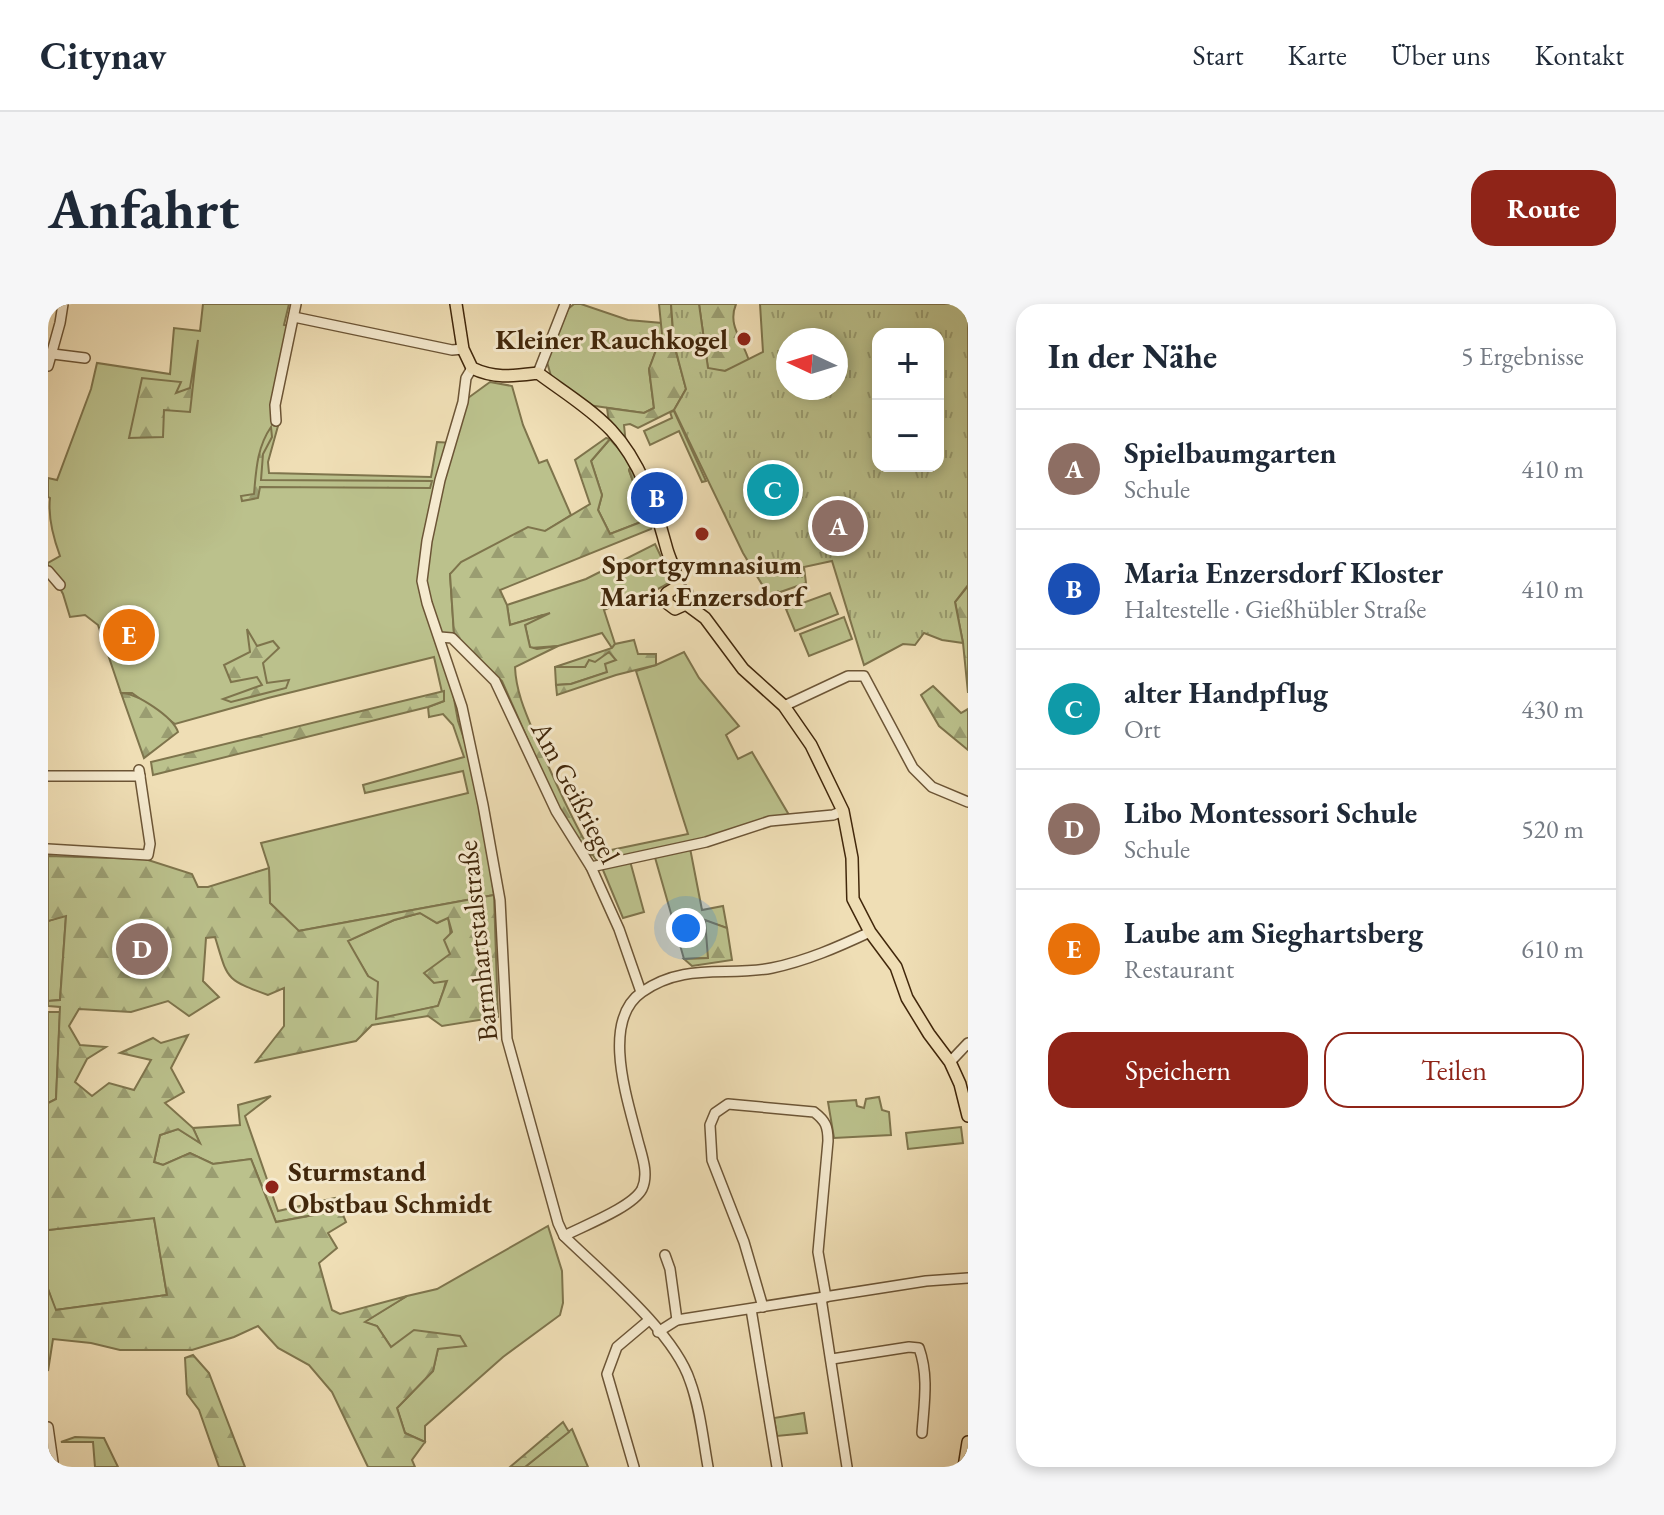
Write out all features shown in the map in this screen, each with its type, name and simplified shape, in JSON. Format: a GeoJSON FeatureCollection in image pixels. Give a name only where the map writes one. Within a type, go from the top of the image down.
{"type":"FeatureCollection","features":[{"type":"Feature","properties":{"kind":"main road"},"geometry":{"type":"LineString","coordinates":[[456,304],[463,349],[472,368],[488,375],[504,377],[538,373],[611,430],[635,463],[661,527],[676,573],[677,587]]}},
{"type":"Feature","properties":{"kind":"main road"},"geometry":{"type":"LineString","coordinates":[[677,587],[667,593],[667,603],[675,609],[686,604]]}},
{"type":"Feature","properties":{"kind":"main road"},"geometry":{"type":"LineString","coordinates":[[677,587],[687,593],[686,604]]}},
{"type":"Feature","properties":{"kind":"main road"},"geometry":{"type":"LineString","coordinates":[[686,604],[705,618],[743,669],[784,706],[811,745],[843,811],[852,858],[853,899],[870,932],[896,967],[907,998],[950,1062],[968,1113]]}},
{"type":"Feature","properties":{"kind":"main road"},"geometry":{"type":"LineString","coordinates":[[964,1467],[968,1442]]}},
{"type":"Feature","properties":{"kind":"street"},"geometry":{"type":"LineString","coordinates":[[48,366],[63,304]]}},
{"type":"Feature","properties":{"kind":"street"},"geometry":{"type":"LineString","coordinates":[[276,421],[275,405],[296,304]]}},
{"type":"Feature","properties":{"kind":"street"},"geometry":{"type":"LineString","coordinates":[[538,373],[565,304]]}},
{"type":"Feature","properties":{"kind":"street"},"geometry":{"type":"LineString","coordinates":[[294,317],[452,350],[463,349]]}},
{"type":"Feature","properties":{"kind":"street"},"geometry":{"type":"LineString","coordinates":[[53,354],[85,358]]}},
{"type":"Feature","properties":{"kind":"street","name":"Barmhartstalstraße"},"geometry":{"type":"LineString","coordinates":[[472,368],[466,378],[427,541],[422,581],[462,707],[483,805],[500,900],[507,1039],[564,1236],[649,1320],[681,1361],[691,1382],[708,1467]]}},
{"type":"Feature","properties":{"kind":"street"},"geometry":{"type":"LineString","coordinates":[[48,571],[60,585]]}},
{"type":"Feature","properties":{"kind":"street","name":"Am Geißriegel"},"geometry":{"type":"LineString","coordinates":[[440,637],[452,638],[495,681],[556,811],[591,867],[619,929],[641,992]]}},
{"type":"Feature","properties":{"kind":"street"},"geometry":{"type":"LineString","coordinates":[[784,706],[848,676],[864,676],[921,778],[932,787],[968,802]]}},
{"type":"Feature","properties":{"kind":"street"},"geometry":{"type":"LineString","coordinates":[[48,776],[139,773],[150,844],[148,855],[48,849]]}},
{"type":"Feature","properties":{"kind":"street"},"geometry":{"type":"LineString","coordinates":[[591,867],[706,842],[770,821],[833,815],[843,811]]}},
{"type":"Feature","properties":{"kind":"street"},"geometry":{"type":"LineString","coordinates":[[564,1236],[626,1204],[642,1190],[646,1171],[623,1078],[620,1042],[623,1013],[641,992],[683,973],[773,968],[829,951],[870,932]]}},
{"type":"Feature","properties":{"kind":"street"},"geometry":{"type":"LineString","coordinates":[[950,1062],[968,1043]]}},
{"type":"Feature","properties":{"kind":"street"},"geometry":{"type":"LineString","coordinates":[[763,1307],[744,1242],[712,1160],[710,1125],[715,1113],[728,1104],[814,1112],[824,1119],[828,1129],[818,1252],[847,1467]]}},
{"type":"Feature","properties":{"kind":"street"},"geometry":{"type":"LineString","coordinates":[[665,1255],[677,1320]]}},
{"type":"Feature","properties":{"kind":"street"},"geometry":{"type":"LineString","coordinates":[[658,1332],[677,1320],[960,1276],[968,1278]]}},
{"type":"Feature","properties":{"kind":"street"},"geometry":{"type":"LineString","coordinates":[[751,1309],[777,1467]]}},
{"type":"Feature","properties":{"kind":"street"},"geometry":{"type":"LineString","coordinates":[[634,1467],[607,1374],[617,1347],[649,1320]]}},
{"type":"Feature","properties":{"kind":"street"},"geometry":{"type":"LineString","coordinates":[[832,1359],[919,1348],[926,1381],[922,1433]]}},
{"type":"Feature","properties":{"kind":"street"},"geometry":{"type":"LineString","coordinates":[[48,1427],[53,1462]]}},
{"type":"Feature","properties":{"kind":"green space"},"geometry":{"type":"Polygon","coordinates":[[[203,304],[289,304],[284,325],[291,326],[272,424],[278,426],[268,462],[269,473],[431,477],[437,442],[454,443],[468,398],[490,382],[512,386],[523,425],[539,463],[547,460],[571,515],[545,531],[450,574],[454,634],[435,641],[451,682],[458,721],[469,754],[485,830],[494,895],[298,931],[270,903],[269,868],[261,843],[468,793],[463,771],[365,793],[363,785],[464,757],[453,725],[443,714],[429,717],[428,707],[444,701],[434,657],[175,724],[132,693],[121,693],[98,625],[85,615],[70,617],[63,594],[48,566],[60,556],[50,519],[48,478],[57,480],[91,389],[97,363],[170,374],[174,328],[200,331],[203,304]]]}},
{"type":"Feature","properties":{"kind":"green space"},"geometry":{"type":"Polygon","coordinates":[[[574,304],[628,320],[662,323],[662,334],[649,369],[654,408],[644,413],[588,405],[551,376],[547,362],[568,309],[574,304]]]}},
{"type":"Feature","properties":{"kind":"green space"},"geometry":{"type":"Polygon","coordinates":[[[659,304],[671,304],[674,344],[686,389],[674,410],[638,428],[624,425],[626,445],[609,423],[607,408],[644,413],[654,408],[649,369],[662,334],[659,304]]]}},
{"type":"Feature","properties":{"kind":"green space"},"geometry":{"type":"Polygon","coordinates":[[[671,304],[699,304],[708,368],[725,371],[763,352],[760,304],[968,304],[968,585],[955,602],[963,643],[924,633],[915,645],[903,644],[864,665],[832,561],[804,567],[806,583],[769,596],[743,553],[674,410],[686,389],[674,344],[671,304]]]}},
{"type":"Feature","properties":{"kind":"green space"},"geometry":{"type":"Polygon","coordinates":[[[699,304],[736,304],[733,319],[749,361],[725,371],[708,369],[699,304]]]}},
{"type":"Feature","properties":{"kind":"green space"},"geometry":{"type":"Polygon","coordinates":[[[198,340],[190,412],[164,410],[163,437],[129,438],[142,378],[181,382],[176,393],[190,388],[198,340]]]}},
{"type":"Feature","properties":{"kind":"green space"},"geometry":{"type":"Polygon","coordinates":[[[674,411],[706,481],[702,482],[679,431],[650,445],[644,431],[672,418],[670,412],[674,411]]]}},
{"type":"Feature","properties":{"kind":"green space"},"geometry":{"type":"Polygon","coordinates":[[[271,427],[272,437],[263,454],[261,480],[432,481],[430,488],[260,487],[258,498],[242,501],[241,496],[254,494],[260,451],[271,427]]]}},
{"type":"Feature","properties":{"kind":"green space"},"geometry":{"type":"Polygon","coordinates":[[[606,438],[610,439],[591,461],[602,495],[598,510],[610,534],[641,522],[642,507],[629,470],[632,464],[653,525],[651,529],[500,590],[507,605],[510,625],[550,613],[525,625],[530,647],[558,646],[515,667],[516,677],[529,722],[592,854],[589,857],[558,808],[502,681],[454,634],[450,574],[461,562],[528,527],[545,531],[590,504],[575,460],[606,438]]]}},
{"type":"Feature","properties":{"kind":"green space"},"geometry":{"type":"Polygon","coordinates":[[[610,439],[632,464],[629,470],[642,507],[641,522],[610,534],[598,510],[602,495],[591,461],[610,439]]]}},
{"type":"Feature","properties":{"kind":"green space"},"geometry":{"type":"Polygon","coordinates":[[[655,544],[672,580],[604,610],[615,644],[612,648],[602,633],[558,646],[530,648],[525,625],[543,615],[510,625],[507,605],[586,579],[655,544]]]}},
{"type":"Feature","properties":{"kind":"green space"},"geometry":{"type":"Polygon","coordinates":[[[968,586],[968,693],[955,602],[968,586]]]}},
{"type":"Feature","properties":{"kind":"green space"},"geometry":{"type":"Polygon","coordinates":[[[830,593],[838,614],[795,631],[786,609],[830,593]]]}},
{"type":"Feature","properties":{"kind":"green space"},"geometry":{"type":"Polygon","coordinates":[[[844,617],[852,639],[809,656],[800,634],[844,617]]]}},
{"type":"Feature","properties":{"kind":"green space"},"geometry":{"type":"Polygon","coordinates":[[[247,629],[257,646],[273,641],[279,648],[263,663],[267,683],[289,680],[286,688],[231,702],[223,699],[262,685],[257,677],[231,682],[224,665],[250,652],[247,629]]]}},
{"type":"Feature","properties":{"kind":"green space"},"geometry":{"type":"Polygon","coordinates":[[[634,640],[638,654],[656,654],[656,665],[557,695],[556,685],[571,684],[607,672],[605,664],[616,660],[609,652],[595,662],[589,660],[585,667],[555,667],[634,640]]]}},
{"type":"Feature","properties":{"kind":"green space"},"geometry":{"type":"Polygon","coordinates":[[[610,652],[616,660],[608,672],[571,684],[556,685],[555,667],[585,667],[588,660],[610,652]]]}},
{"type":"Feature","properties":{"kind":"green space"},"geometry":{"type":"Polygon","coordinates":[[[684,652],[699,678],[739,726],[726,735],[738,759],[752,752],[789,815],[689,843],[702,910],[723,906],[727,928],[705,921],[709,958],[684,959],[654,854],[630,861],[644,912],[623,918],[603,870],[592,854],[688,834],[636,671],[684,652]]]}},
{"type":"Feature","properties":{"kind":"green space"},"geometry":{"type":"Polygon","coordinates":[[[933,686],[961,713],[968,709],[968,750],[939,726],[921,695],[933,686]]]}},
{"type":"Feature","properties":{"kind":"green space"},"geometry":{"type":"Polygon","coordinates":[[[444,691],[444,701],[428,707],[153,775],[151,762],[444,691]]]}},
{"type":"Feature","properties":{"kind":"green space"},"geometry":{"type":"Polygon","coordinates":[[[121,693],[154,707],[178,732],[144,758],[121,693]]]}},
{"type":"Feature","properties":{"kind":"green space"},"geometry":{"type":"Polygon","coordinates":[[[48,856],[145,859],[192,874],[198,887],[208,887],[269,868],[270,903],[299,931],[494,895],[498,1017],[442,1026],[428,1016],[372,1025],[356,1041],[256,1062],[284,1026],[284,988],[268,995],[235,981],[226,970],[215,937],[206,938],[203,981],[219,997],[189,1016],[168,1001],[131,1012],[79,1009],[69,1026],[80,1045],[106,1047],[87,1059],[75,1082],[92,1096],[109,1083],[134,1090],[151,1060],[120,1053],[153,1038],[161,1043],[188,1035],[171,1068],[184,1092],[165,1103],[193,1128],[200,1143],[178,1129],[160,1135],[154,1162],[163,1165],[190,1153],[213,1164],[251,1159],[276,1222],[341,1210],[346,1222],[328,1233],[337,1248],[319,1263],[332,1310],[340,1314],[407,1296],[365,1322],[377,1326],[391,1347],[414,1330],[460,1336],[466,1346],[438,1349],[433,1371],[397,1408],[405,1433],[425,1442],[412,1460],[415,1467],[368,1467],[332,1392],[309,1365],[278,1348],[258,1326],[192,1350],[120,1350],[53,1339],[48,1371],[48,1289],[56,1310],[167,1295],[154,1218],[48,1230],[48,1103],[56,1099],[60,1007],[48,1006],[48,1001],[60,1000],[66,916],[48,921],[48,856]],[[420,913],[394,920],[348,941],[368,976],[378,982],[376,1019],[438,1006],[447,981],[434,983],[424,973],[450,954],[444,940],[452,932],[448,918],[437,923],[420,913]]]}},
{"type":"Feature","properties":{"kind":"green space"},"geometry":{"type":"Polygon","coordinates":[[[420,913],[437,923],[448,917],[450,962],[438,1006],[376,1020],[368,976],[347,941],[394,920],[420,913]]]}},
{"type":"Feature","properties":{"kind":"green space"},"geometry":{"type":"Polygon","coordinates":[[[66,915],[60,1000],[48,1001],[48,921],[66,915]]]}},
{"type":"Feature","properties":{"kind":"green space"},"geometry":{"type":"Polygon","coordinates":[[[705,920],[727,928],[732,960],[692,966],[684,959],[708,958],[705,920]]]}},
{"type":"Feature","properties":{"kind":"green space"},"geometry":{"type":"Polygon","coordinates":[[[48,1012],[60,1012],[56,1099],[48,1103],[48,1012]]]}},
{"type":"Feature","properties":{"kind":"green space"},"geometry":{"type":"Polygon","coordinates":[[[271,1096],[245,1116],[278,1211],[335,1198],[341,1210],[276,1222],[251,1159],[213,1164],[190,1153],[163,1165],[154,1162],[160,1135],[178,1129],[199,1142],[193,1128],[240,1125],[238,1105],[271,1096]]]}},
{"type":"Feature","properties":{"kind":"green space"},"geometry":{"type":"Polygon","coordinates":[[[879,1097],[882,1110],[889,1112],[891,1135],[834,1138],[828,1102],[856,1100],[857,1106],[864,1108],[866,1099],[879,1097]]]}},
{"type":"Feature","properties":{"kind":"green space"},"geometry":{"type":"Polygon","coordinates":[[[961,1127],[963,1143],[908,1149],[906,1133],[961,1127]]]}},
{"type":"Feature","properties":{"kind":"green space"},"geometry":{"type":"Polygon","coordinates":[[[154,1218],[167,1295],[55,1310],[48,1289],[48,1230],[154,1218]]]}},
{"type":"Feature","properties":{"kind":"green space"},"geometry":{"type":"Polygon","coordinates":[[[548,1226],[562,1271],[563,1303],[560,1315],[503,1357],[425,1426],[425,1442],[405,1433],[397,1408],[433,1371],[438,1348],[465,1345],[391,1347],[377,1326],[364,1322],[407,1296],[437,1289],[548,1226]]]}},
{"type":"Feature","properties":{"kind":"green space"},"geometry":{"type":"Polygon","coordinates":[[[193,1355],[209,1373],[245,1467],[219,1467],[199,1410],[187,1394],[185,1358],[193,1355]]]}},
{"type":"Feature","properties":{"kind":"green space"},"geometry":{"type":"Polygon","coordinates":[[[804,1413],[807,1433],[777,1436],[774,1418],[804,1413]]]}},
{"type":"Feature","properties":{"kind":"green space"},"geometry":{"type":"Polygon","coordinates":[[[563,1422],[569,1432],[525,1467],[510,1467],[563,1422]]]}},
{"type":"Feature","properties":{"kind":"green space"},"geometry":{"type":"Polygon","coordinates":[[[572,1429],[588,1467],[525,1467],[572,1429]]]}},
{"type":"Feature","properties":{"kind":"green space"},"geometry":{"type":"Polygon","coordinates":[[[75,1437],[104,1438],[118,1467],[95,1467],[93,1442],[61,1442],[75,1437]]]}},
{"type":"Feature","properties":{"kind":"place","name":"Kleiner Rauchkogel"},"geometry":{"type":"Point","coordinates":[744,339]}},
{"type":"Feature","properties":{"kind":"place","name":"alter Handpflug"},"geometry":{"type":"Point","coordinates":[773,490]}},
{"type":"Feature","properties":{"kind":"place","name":"Maria Enzersdorf Kloster"},"geometry":{"type":"Point","coordinates":[657,498]}},
{"type":"Feature","properties":{"kind":"place","name":"Spielbaumgarten"},"geometry":{"type":"Point","coordinates":[838,526]}},
{"type":"Feature","properties":{"kind":"place","name":"Sportgymnasium Maria Enzersdorf"},"geometry":{"type":"Point","coordinates":[702,534]}},
{"type":"Feature","properties":{"kind":"place","name":"Laube am Sieghartsberg"},"geometry":{"type":"Point","coordinates":[129,635]}},
{"type":"Feature","properties":{"kind":"place","name":"Libo Montessori Schule"},"geometry":{"type":"Point","coordinates":[142,949]}},
{"type":"Feature","properties":{"kind":"place","name":"Sturmstand Obstbau Schmidt"},"geometry":{"type":"Point","coordinates":[272,1187]}}]}
